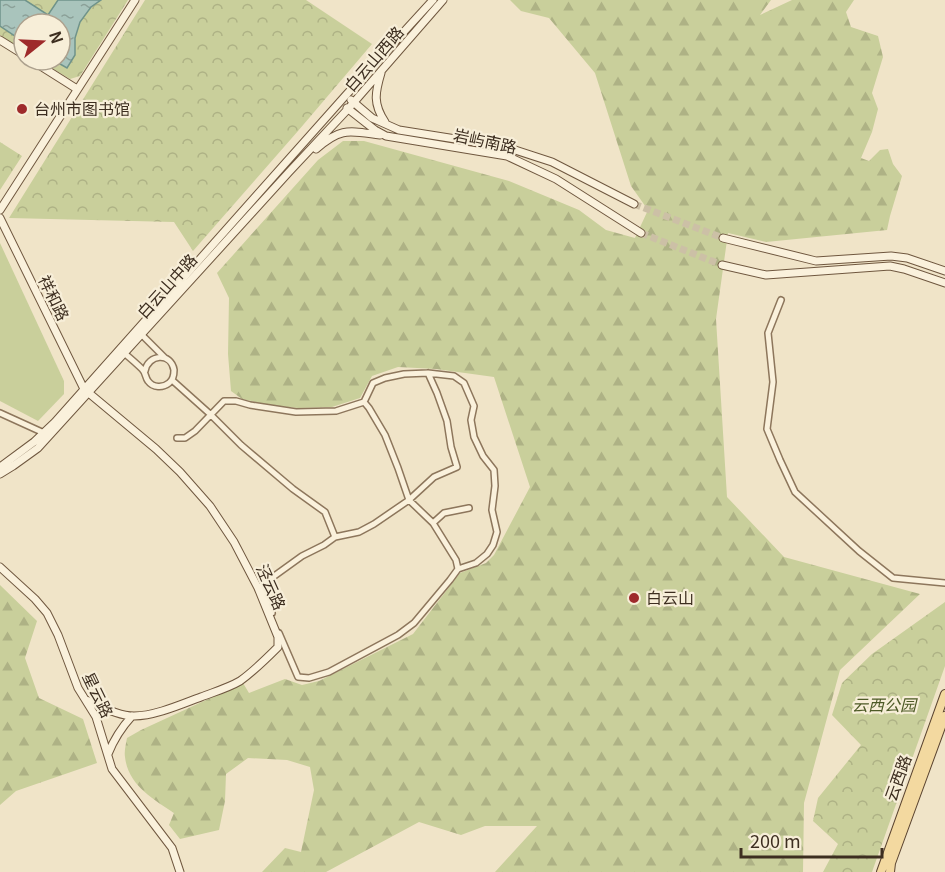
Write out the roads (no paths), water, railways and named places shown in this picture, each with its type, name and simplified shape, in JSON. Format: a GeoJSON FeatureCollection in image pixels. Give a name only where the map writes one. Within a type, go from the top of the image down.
{"type":"FeatureCollection","features":[{"type":"Feature","properties":{"kind":"main road"},"geometry":{"type":"LineString","coordinates":[[0,210],[135,0]]}},
{"type":"Feature","properties":{"kind":"main road","name":"白云山西路"},"geometry":{"type":"LineString","coordinates":[[340,102],[433,0]]}},
{"type":"Feature","properties":{"kind":"main road","name":"白云山西路"},"geometry":{"type":"LineString","coordinates":[[348,109],[443,0]]}},
{"type":"Feature","properties":{"kind":"main road"},"geometry":{"type":"LineString","coordinates":[[382,69],[376,99],[381,116],[387,124]]}},
{"type":"Feature","properties":{"kind":"main road"},"geometry":{"type":"LineString","coordinates":[[50,72],[77,89]]}},
{"type":"Feature","properties":{"kind":"main road","name":"岩屿南路"},"geometry":{"type":"LineString","coordinates":[[346,95],[372,118],[399,130],[506,147],[523,152],[552,162],[634,204]]}},
{"type":"Feature","properties":{"kind":"main road","name":"岩屿南路"},"geometry":{"type":"LineString","coordinates":[[340,102],[386,136],[507,156],[556,179],[641,233]]}},
{"type":"Feature","properties":{"kind":"main road","name":"白云山中路"},"geometry":{"type":"LineString","coordinates":[[0,474],[38,448],[340,102]]}},
{"type":"Feature","properties":{"kind":"main road","name":"白云山中路"},"geometry":{"type":"LineString","coordinates":[[0,467],[44,433],[124,353],[348,109]]}},
{"type":"Feature","properties":{"kind":"main road"},"geometry":{"type":"LineString","coordinates":[[289,172],[327,139],[341,132],[354,131],[386,136]]}},
{"type":"Feature","properties":{"kind":"main road","name":"祥和路"},"geometry":{"type":"LineString","coordinates":[[0,218],[86,391]]}},
{"type":"Feature","properties":{"kind":"main road"},"geometry":{"type":"LineString","coordinates":[[723,238],[816,261],[891,256],[907,258],[945,271]]}},
{"type":"Feature","properties":{"kind":"main road"},"geometry":{"type":"LineString","coordinates":[[722,265],[766,275],[890,266],[945,283]]}},
{"type":"Feature","properties":{"kind":"main road","name":"泾云路"},"geometry":{"type":"LineString","coordinates":[[86,391],[156,449],[210,506],[260,587],[278,637],[278,646],[266,660],[239,681],[172,707],[144,716],[132,716],[110,711],[86,700]]}},
{"type":"Feature","properties":{"kind":"main road","name":"星云路"},"geometry":{"type":"LineString","coordinates":[[0,567],[47,613],[78,688],[96,717],[112,769],[172,848],[180,872]]}},
{"type":"Feature","properties":{"kind":"main road","name":"云西路"},"geometry":{"type":"LineString","coordinates":[[881,872],[945,694]]}},
{"type":"Feature","properties":{"kind":"main road"},"geometry":{"type":"LineString","coordinates":[[108,755],[113,741],[132,716]]}},
{"type":"Feature","properties":{"kind":"main road","name":"云西路"},"geometry":{"type":"LineString","coordinates":[[890,872],[891,863],[945,716]]}},
{"type":"Feature","properties":{"kind":"street"},"geometry":{"type":"LineString","coordinates":[[781,300],[768,333],[773,382],[767,429],[795,492],[859,551],[894,578],[945,583]]}},
{"type":"Feature","properties":{"kind":"street"},"geometry":{"type":"LineString","coordinates":[[124,353],[145,372],[148,381],[155,386],[165,386],[172,380],[173,366],[141,334]]}},
{"type":"Feature","properties":{"kind":"street"},"geometry":{"type":"LineString","coordinates":[[145,372],[152,360],[166,359]]}},
{"type":"Feature","properties":{"kind":"street"},"geometry":{"type":"LineString","coordinates":[[177,438],[185,438],[195,431],[224,401],[236,401],[296,412],[336,411],[363,402],[373,383],[385,378],[428,373],[454,376],[464,383],[474,406],[471,420],[474,437],[483,456],[494,470],[492,510],[497,532],[493,545],[487,554],[476,563],[458,569],[414,623],[398,635],[329,672],[309,678],[298,677],[260,587],[302,556],[335,537],[359,532],[374,524],[409,500],[434,477],[457,467],[447,421],[428,373]]}},
{"type":"Feature","properties":{"kind":"street"},"geometry":{"type":"LineString","coordinates":[[172,380],[241,445],[293,489],[325,512],[335,537]]}},
{"type":"Feature","properties":{"kind":"street"},"geometry":{"type":"LineString","coordinates":[[363,402],[385,435],[409,500],[433,523],[456,560],[458,569]]}},
{"type":"Feature","properties":{"kind":"street"},"geometry":{"type":"LineString","coordinates":[[0,413],[44,433]]}},
{"type":"Feature","properties":{"kind":"street"},"geometry":{"type":"LineString","coordinates":[[433,523],[444,513],[469,508]]}},
{"type":"Feature","properties":{"kind":"water"},"geometry":{"type":"Polygon","coordinates":[[[0,0],[25,0],[43,12],[12,12],[12,34],[0,26],[0,0]]]}},
{"type":"Feature","properties":{"kind":"water"},"geometry":{"type":"Polygon","coordinates":[[[58,0],[101,0],[91,7],[80,22],[75,38],[75,55],[72,60],[72,12],[50,12],[58,0]]]}},
{"type":"Feature","properties":{"kind":"tunnel"},"geometry":{"type":"LineString","coordinates":[[634,204],[723,238]]}},
{"type":"Feature","properties":{"kind":"tunnel"},"geometry":{"type":"LineString","coordinates":[[641,233],[722,265]]}},
{"type":"Feature","properties":{"kind":"place","name":"台州市图书馆"},"geometry":{"type":"Point","coordinates":[22,109]}},
{"type":"Feature","properties":{"kind":"place","name":"白云山"},"geometry":{"type":"Point","coordinates":[634,598]}},
{"type":"Feature","properties":{"kind":"park label","name":"云西公园"},"geometry":{"type":"Point","coordinates":[884,705]}}]}
